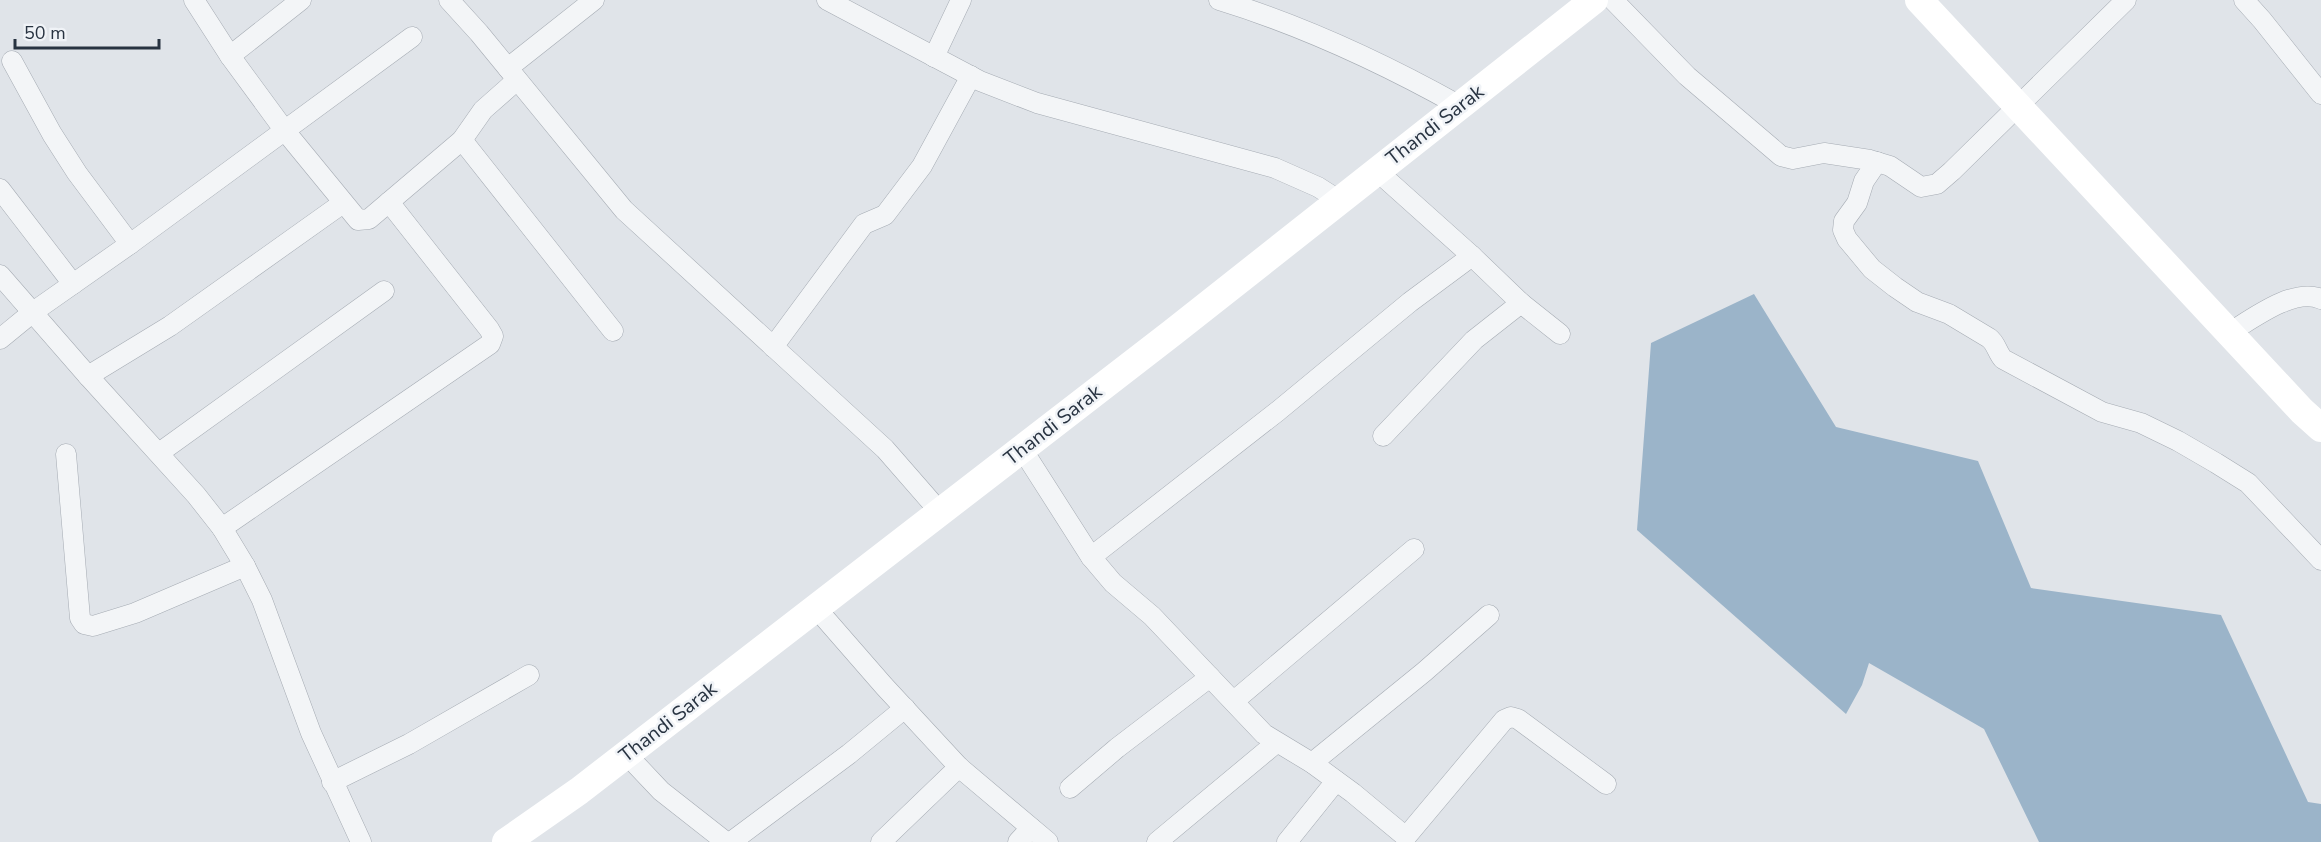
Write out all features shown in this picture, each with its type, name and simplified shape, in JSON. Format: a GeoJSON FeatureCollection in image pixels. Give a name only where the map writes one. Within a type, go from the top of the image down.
{"type":"FeatureCollection","features":[{"type":"Feature","properties":{"kind":"main road","name":"Thandi Sarak"},"geometry":{"type":"LineString","coordinates":[[506,842],[627,755],[940,513],[1594,0]]}},
{"type":"Feature","properties":{"kind":"main road"},"geometry":{"type":"LineString","coordinates":[[1919,0],[2302,411],[2321,428]]}},
{"type":"Feature","properties":{"kind":"street"},"geometry":{"type":"LineString","coordinates":[[194,0],[230,56],[285,132],[354,216],[363,220],[369,219],[462,140],[513,74],[594,0]]}},
{"type":"Feature","properties":{"kind":"street"},"geometry":{"type":"LineString","coordinates":[[230,56],[301,0]]}},
{"type":"Feature","properties":{"kind":"street"},"geometry":{"type":"LineString","coordinates":[[449,0],[624,210],[885,449],[940,513]]}},
{"type":"Feature","properties":{"kind":"street"},"geometry":{"type":"LineString","coordinates":[[827,0],[971,76],[1037,103],[1275,168],[1318,187],[1340,201]]}},
{"type":"Feature","properties":{"kind":"street"},"geometry":{"type":"LineString","coordinates":[[934,57],[961,0]]}},
{"type":"Feature","properties":{"kind":"street"},"geometry":{"type":"LineString","coordinates":[[1219,0],[1306,29],[1396,70],[1460,106]]}},
{"type":"Feature","properties":{"kind":"street"},"geometry":{"type":"LineString","coordinates":[[1613,0],[1687,76],[1781,156],[1793,159],[1824,153],[1843,154],[1890,166],[1921,186],[1937,184],[2019,107],[2126,0]]}},
{"type":"Feature","properties":{"kind":"street"},"geometry":{"type":"LineString","coordinates":[[2244,0],[2321,94]]}},
{"type":"Feature","properties":{"kind":"street"},"geometry":{"type":"LineString","coordinates":[[0,339],[33,312],[285,132],[412,37]]}},
{"type":"Feature","properties":{"kind":"street"},"geometry":{"type":"LineString","coordinates":[[12,61],[52,134],[77,173],[130,244]]}},
{"type":"Feature","properties":{"kind":"street"},"geometry":{"type":"LineString","coordinates":[[773,346],[864,224],[885,214],[922,166],[971,76]]}},
{"type":"Feature","properties":{"kind":"street"},"geometry":{"type":"LineString","coordinates":[[462,140],[613,331]]}},
{"type":"Feature","properties":{"kind":"street"},"geometry":{"type":"LineString","coordinates":[[1876,162],[1864,181],[1857,203],[1844,221],[1843,230],[1854,250],[1872,269],[1917,302],[1949,314],[1989,338],[1994,342],[1996,352],[2003,360],[2102,412],[2141,423],[2178,441],[2248,483],[2321,560]]}},
{"type":"Feature","properties":{"kind":"street"},"geometry":{"type":"LineString","coordinates":[[1377,171],[1472,255],[1521,303],[1560,334]]}},
{"type":"Feature","properties":{"kind":"street"},"geometry":{"type":"LineString","coordinates":[[0,189],[73,284]]}},
{"type":"Feature","properties":{"kind":"street"},"geometry":{"type":"LineString","coordinates":[[222,528],[490,344],[493,336],[489,329],[389,202]]}},
{"type":"Feature","properties":{"kind":"street"},"geometry":{"type":"LineString","coordinates":[[88,376],[170,326],[343,203]]}},
{"type":"Feature","properties":{"kind":"street"},"geometry":{"type":"LineString","coordinates":[[1091,557],[1472,255]]}},
{"type":"Feature","properties":{"kind":"street"},"geometry":{"type":"LineString","coordinates":[[0,275],[159,453],[222,528],[262,600],[311,733],[361,842]]}},
{"type":"Feature","properties":{"kind":"street"},"geometry":{"type":"LineString","coordinates":[[159,453],[384,291]]}},
{"type":"Feature","properties":{"kind":"street"},"geometry":{"type":"LineString","coordinates":[[2229,333],[2275,306],[2294,298],[2314,296],[2321,299]]}},
{"type":"Feature","properties":{"kind":"street"},"geometry":{"type":"LineString","coordinates":[[1383,436],[1474,340],[1521,303]]}},
{"type":"Feature","properties":{"kind":"street"},"geometry":{"type":"LineString","coordinates":[[1022,449],[1091,557],[1113,583],[1152,616],[1264,734],[1312,763],[1409,840],[1504,720],[1511,717],[1518,719],[1606,784]]}},
{"type":"Feature","properties":{"kind":"street"},"geometry":{"type":"LineString","coordinates":[[66,454],[80,618],[84,624],[93,626],[135,613],[245,566]]}},
{"type":"Feature","properties":{"kind":"street"},"geometry":{"type":"LineString","coordinates":[[1234,701],[1414,549]]}},
{"type":"Feature","properties":{"kind":"street"},"geometry":{"type":"LineString","coordinates":[[816,608],[959,767],[1024,835],[1048,842]]}},
{"type":"Feature","properties":{"kind":"street"},"geometry":{"type":"LineString","coordinates":[[1312,763],[1424,672],[1489,615]]}},
{"type":"Feature","properties":{"kind":"street"},"geometry":{"type":"LineString","coordinates":[[332,782],[409,744],[529,675]]}},
{"type":"Feature","properties":{"kind":"street"},"geometry":{"type":"LineString","coordinates":[[1070,788],[1117,748],[1210,677]]}},
{"type":"Feature","properties":{"kind":"street"},"geometry":{"type":"LineString","coordinates":[[731,842],[849,754],[905,708]]}},
{"type":"Feature","properties":{"kind":"street"},"geometry":{"type":"LineString","coordinates":[[1157,842],[1276,743]]}},
{"type":"Feature","properties":{"kind":"street"},"geometry":{"type":"LineString","coordinates":[[627,755],[661,791],[726,842]]}},
{"type":"Feature","properties":{"kind":"street"},"geometry":{"type":"LineString","coordinates":[[881,842],[959,767]]}},
{"type":"Feature","properties":{"kind":"street"},"geometry":{"type":"LineString","coordinates":[[1287,842],[1336,781]]}},
{"type":"Feature","properties":{"kind":"water"},"geometry":{"type":"Polygon","coordinates":[[[1754,294],[1836,427],[1978,461],[2031,588],[2221,615],[2308,802],[2321,804],[2321,842],[2039,842],[1984,729],[1869,663],[1862,685],[1846,714],[1637,530],[1651,343],[1754,294]]]}}]}
